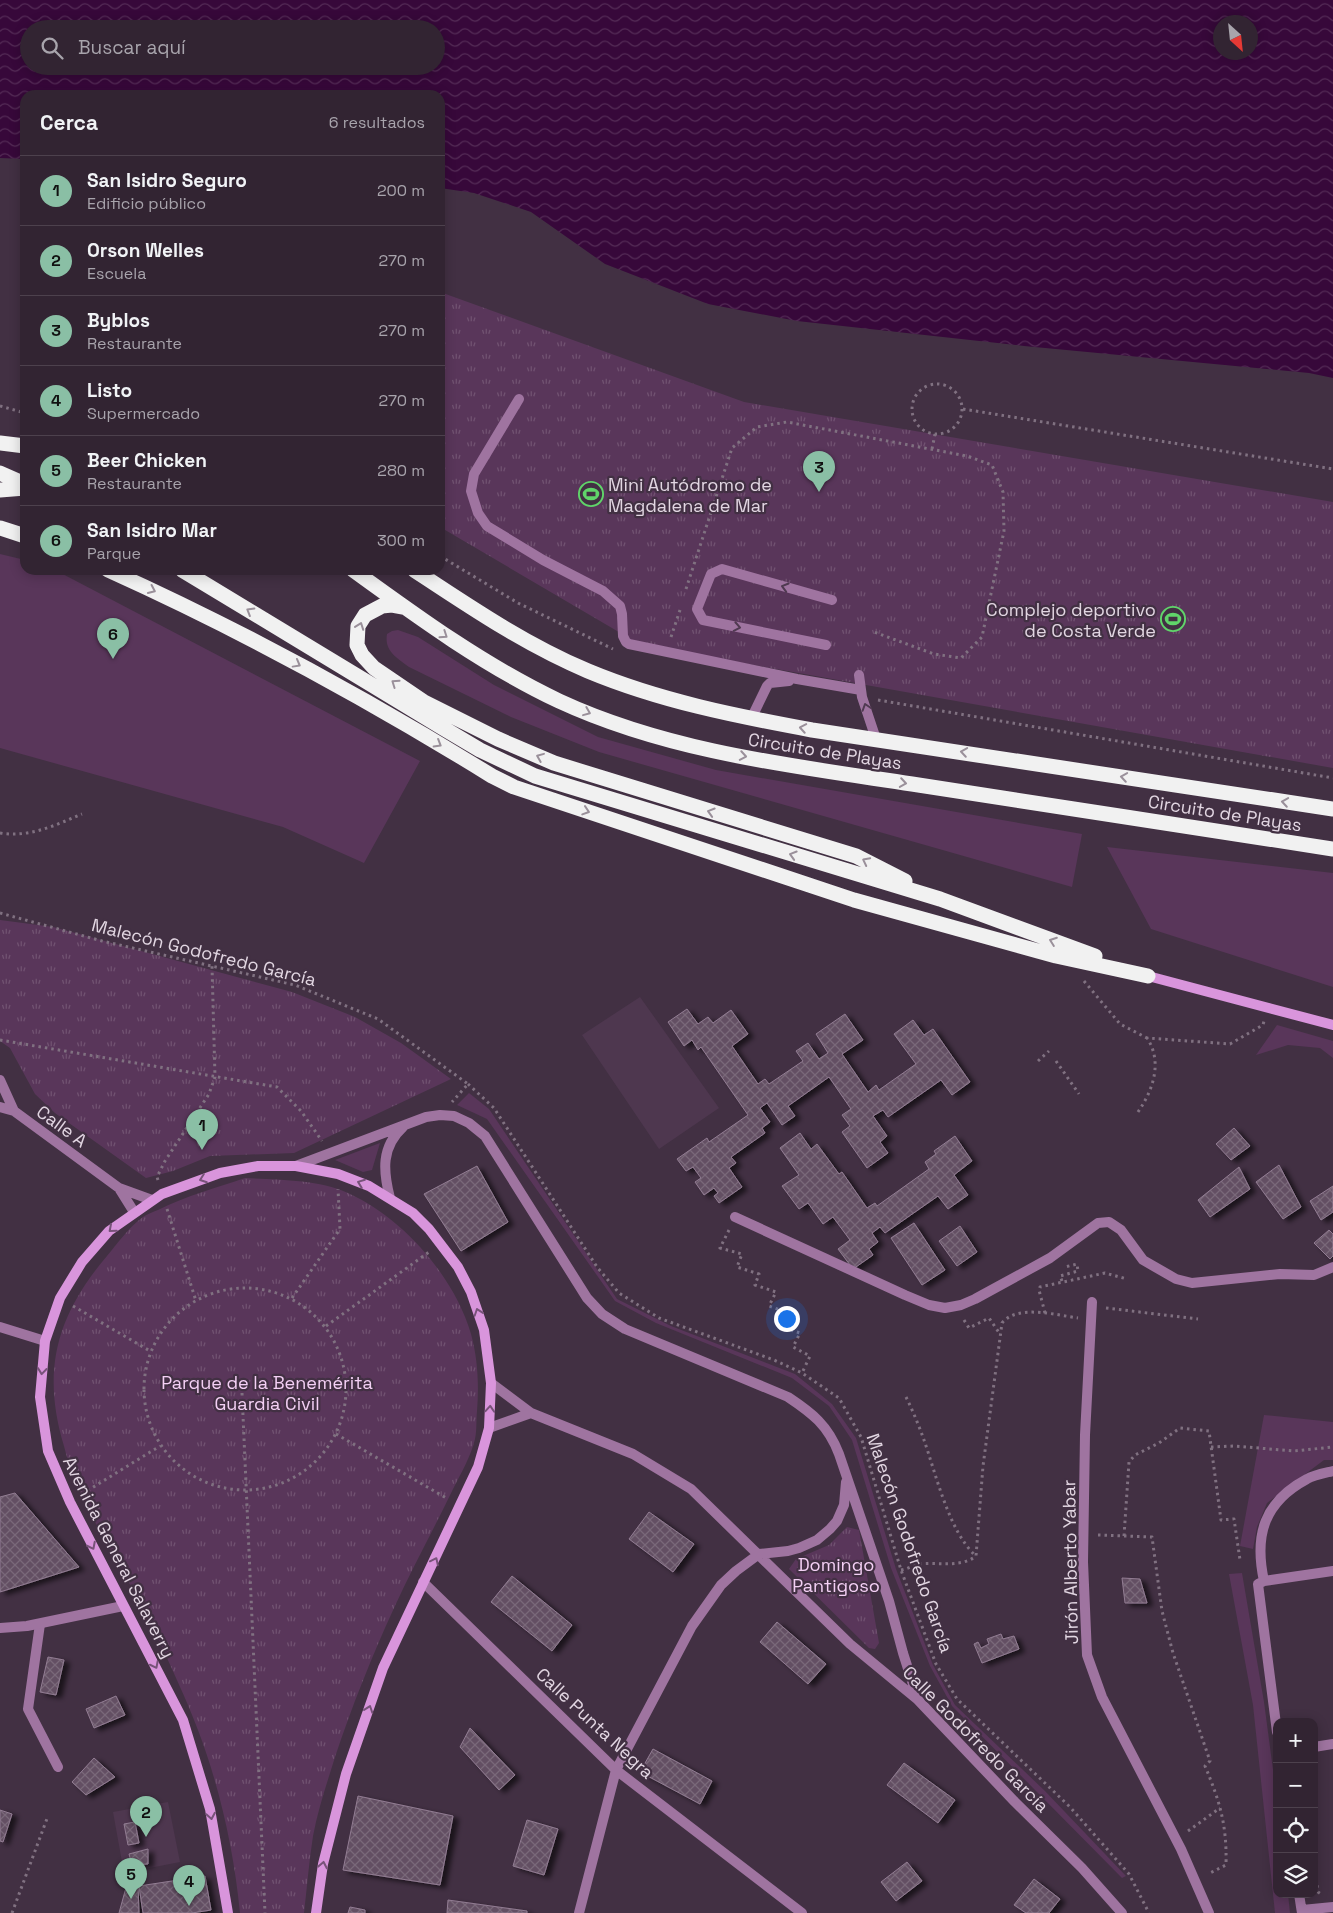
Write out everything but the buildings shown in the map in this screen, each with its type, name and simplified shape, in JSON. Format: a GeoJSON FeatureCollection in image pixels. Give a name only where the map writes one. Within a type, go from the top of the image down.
{"type":"FeatureCollection","features":[{"type":"Feature","properties":{"kind":"highway"},"geometry":{"type":"LineString","coordinates":[[0,443],[20,445]]}},
{"type":"Feature","properties":{"kind":"highway"},"geometry":{"type":"LineString","coordinates":[[0,473],[20,482]]}},
{"type":"Feature","properties":{"kind":"highway"},"geometry":{"type":"LineString","coordinates":[[0,490],[20,488]]}},
{"type":"Feature","properties":{"kind":"highway"},"geometry":{"type":"LineString","coordinates":[[0,528],[20,534]]}},
{"type":"Feature","properties":{"kind":"highway"},"geometry":{"type":"LineString","coordinates":[[118,575],[253,640],[409,726],[492,776],[514,787],[854,900],[1056,956],[1148,976]]}},
{"type":"Feature","properties":{"kind":"highway"},"geometry":{"type":"LineString","coordinates":[[190,575],[435,724],[502,761],[543,778],[940,899],[1148,976]]}},
{"type":"Feature","properties":{"kind":"highway","name":"Circuito de Playas"},"geometry":{"type":"LineString","coordinates":[[360,575],[476,656],[559,701],[651,735],[728,754],[817,769],[1333,849]]}},
{"type":"Feature","properties":{"kind":"highway","name":"Circuito de Playas"},"geometry":{"type":"LineString","coordinates":[[422,575],[478,612],[541,649],[588,671],[662,696],[751,719],[812,730],[1333,809]]}},
{"type":"Feature","properties":{"kind":"highway"},"geometry":{"type":"LineString","coordinates":[[404,607],[382,606],[365,615],[358,626],[357,645],[362,655],[374,668],[424,702],[554,764],[856,856],[940,899]]}},
{"type":"Feature","properties":{"kind":"street"},"geometry":{"type":"LineString","coordinates":[[519,399],[474,474],[471,491],[478,513],[488,526],[543,560],[603,591],[620,606],[626,642],[633,646],[861,690]]}},
{"type":"Feature","properties":{"kind":"street"},"geometry":{"type":"LineString","coordinates":[[826,645],[703,620],[697,608],[711,574],[722,569],[832,600]]}},
{"type":"Feature","properties":{"kind":"street"},"geometry":{"type":"LineString","coordinates":[[859,675],[861,690],[876,739]]}},
{"type":"Feature","properties":{"kind":"street"},"geometry":{"type":"LineString","coordinates":[[751,719],[766,686],[770,683],[797,679]]}},
{"type":"Feature","properties":{"kind":"street"},"geometry":{"type":"LineString","coordinates":[[1148,976],[1333,1025]]}},
{"type":"Feature","properties":{"kind":"street","name":"Calle A"},"geometry":{"type":"LineString","coordinates":[[0,1080],[14,1111],[118,1188],[152,1200]]}},
{"type":"Feature","properties":{"kind":"street"},"geometry":{"type":"LineString","coordinates":[[0,1107],[14,1111]]}},
{"type":"Feature","properties":{"kind":"street"},"geometry":{"type":"LineString","coordinates":[[296,1166],[421,1118],[440,1115],[462,1119],[485,1136],[583,1293],[602,1314],[625,1329],[788,1397],[807,1409],[831,1436],[839,1454],[889,1601],[918,1700]]}},
{"type":"Feature","properties":{"kind":"street"},"geometry":{"type":"LineString","coordinates":[[390,1198],[384,1168],[386,1152],[394,1137],[408,1124]]}},
{"type":"Feature","properties":{"kind":"street","name":"Avenida General Salaverry"},"geometry":{"type":"LineString","coordinates":[[228,1913],[210,1810],[183,1720],[70,1502],[48,1451],[40,1397],[45,1341],[60,1298],[82,1262],[109,1231],[162,1194],[220,1173],[258,1166],[296,1166],[338,1174],[369,1186],[412,1213],[442,1243],[458,1267],[478,1310],[484,1330],[491,1382],[489,1428],[478,1467],[383,1668],[346,1774],[323,1864],[316,1913]]}},
{"type":"Feature","properties":{"kind":"street","name":"Calle A"},"geometry":{"type":"LineString","coordinates":[[118,1188],[134,1212]]}},
{"type":"Feature","properties":{"kind":"street"},"geometry":{"type":"LineString","coordinates":[[735,1217],[929,1305],[945,1308],[975,1299],[1050,1258],[1098,1223],[1109,1222],[1121,1230],[1143,1260],[1176,1279],[1192,1283],[1280,1274],[1314,1276],[1333,1267]]}},
{"type":"Feature","properties":{"kind":"street","name":"Jirón Alberto Yabar"},"geometry":{"type":"LineString","coordinates":[[1092,1302],[1085,1435],[1083,1534],[1087,1655],[1093,1674],[1122,1738],[1196,1880],[1209,1913]]}},
{"type":"Feature","properties":{"kind":"street"},"geometry":{"type":"LineString","coordinates":[[0,1327],[45,1341]]}},
{"type":"Feature","properties":{"kind":"street","name":"Calle Godofredo García"},"geometry":{"type":"LineString","coordinates":[[491,1382],[531,1413],[633,1454],[690,1489],[850,1644],[918,1700],[1015,1802],[1082,1868],[1122,1913]]}},
{"type":"Feature","properties":{"kind":"street"},"geometry":{"type":"LineString","coordinates":[[489,1428],[531,1413]]}},
{"type":"Feature","properties":{"kind":"street"},"geometry":{"type":"LineString","coordinates":[[1275,1718],[1261,1583],[1261,1537],[1274,1504],[1308,1478],[1333,1471]]}},
{"type":"Feature","properties":{"kind":"street"},"geometry":{"type":"LineString","coordinates":[[579,1913],[616,1770],[676,1653],[721,1585],[736,1571],[759,1554],[799,1548],[817,1540],[830,1529],[844,1505],[845,1474]]}},
{"type":"Feature","properties":{"kind":"street"},"geometry":{"type":"LineString","coordinates":[[1261,1583],[1333,1572]]}},
{"type":"Feature","properties":{"kind":"street","name":"Calle Punta Negra"},"geometry":{"type":"LineString","coordinates":[[424,1582],[616,1770],[802,1913]]}},
{"type":"Feature","properties":{"kind":"street"},"geometry":{"type":"LineString","coordinates":[[0,1628],[40,1624],[123,1606]]}},
{"type":"Feature","properties":{"kind":"street"},"geometry":{"type":"LineString","coordinates":[[40,1624],[28,1709],[58,1767]]}},
{"type":"Feature","properties":{"kind":"street"},"geometry":{"type":"LineString","coordinates":[[1318,1746],[1333,1744]]}},
{"type":"Feature","properties":{"kind":"street"},"geometry":{"type":"LineString","coordinates":[[1300,1898],[1302,1911],[1333,1907]]}},
{"type":"Feature","properties":{"kind":"path"},"geometry":{"type":"LineString","coordinates":[[944,384],[957,394],[962,401],[963,409],[961,418],[951,430],[943,434],[935,434],[920,428],[912,413],[915,397],[920,391],[927,386],[944,384]]}},
{"type":"Feature","properties":{"kind":"path"},"geometry":{"type":"LineString","coordinates":[[0,406],[20,412]]}},
{"type":"Feature","properties":{"kind":"path"},"geometry":{"type":"LineString","coordinates":[[963,409],[1333,468]]}},
{"type":"Feature","properties":{"kind":"path"},"geometry":{"type":"LineString","coordinates":[[684,597],[732,448],[757,427],[787,422],[967,456],[992,465],[1003,492],[1004,531],[982,637],[961,658],[934,654],[874,632]]}},
{"type":"Feature","properties":{"kind":"path"},"geometry":{"type":"LineString","coordinates":[[932,449],[935,434]]}},
{"type":"Feature","properties":{"kind":"path"},"geometry":{"type":"LineString","coordinates":[[666,653],[681,606]]}},
{"type":"Feature","properties":{"kind":"path"},"geometry":{"type":"LineString","coordinates":[[0,832],[18,835],[28,834],[60,824],[82,814]]}},
{"type":"Feature","properties":{"kind":"path","name":"Malecón Godofredo García"},"geometry":{"type":"LineString","coordinates":[[0,913],[102,941],[295,986],[378,1019],[468,1084],[494,1108],[597,1267],[619,1293],[659,1318],[774,1360],[802,1373],[839,1398],[861,1437],[901,1570],[936,1664],[958,1699],[1070,1807],[1129,1874],[1149,1913]]}},
{"type":"Feature","properties":{"kind":"path"},"geometry":{"type":"LineString","coordinates":[[196,1301],[157,1177],[165,1161],[208,1094],[215,1077],[212,966]]}},
{"type":"Feature","properties":{"kind":"path"},"geometry":{"type":"LineString","coordinates":[[1080,977],[1120,1024],[1147,1038],[1230,1044],[1263,1025],[1270,1007]]}},
{"type":"Feature","properties":{"kind":"path"},"geometry":{"type":"LineString","coordinates":[[1138,1112],[1148,1097],[1154,1079],[1155,1059],[1152,1045],[1147,1038]]}},
{"type":"Feature","properties":{"kind":"path"},"geometry":{"type":"LineString","coordinates":[[0,1040],[277,1087],[301,1111],[330,1152]]}},
{"type":"Feature","properties":{"kind":"path"},"geometry":{"type":"LineString","coordinates":[[1038,1061],[1049,1050]]}},
{"type":"Feature","properties":{"kind":"path"},"geometry":{"type":"LineString","coordinates":[[1056,1061],[1079,1094]]}},
{"type":"Feature","properties":{"kind":"path"},"geometry":{"type":"LineString","coordinates":[[440,1115],[468,1084]]}},
{"type":"Feature","properties":{"kind":"path"},"geometry":{"type":"LineString","coordinates":[[292,1298],[340,1229],[338,1174]]}},
{"type":"Feature","properties":{"kind":"path"},"geometry":{"type":"LineString","coordinates":[[729,1228],[720,1248],[742,1254],[737,1267],[760,1274],[755,1285],[776,1292],[769,1306],[791,1314],[784,1328],[800,1333],[793,1347],[810,1356],[802,1373]]}},
{"type":"Feature","properties":{"kind":"path"},"geometry":{"type":"LineString","coordinates":[[326,1326],[442,1243]]}},
{"type":"Feature","properties":{"kind":"path"},"geometry":{"type":"LineString","coordinates":[[1050,1258],[1058,1269],[1077,1264],[1078,1271],[1060,1276],[1062,1281]]}},
{"type":"Feature","properties":{"kind":"path"},"geometry":{"type":"LineString","coordinates":[[1045,1314],[1040,1297],[1040,1287],[1105,1273],[1127,1279]]}},
{"type":"Feature","properties":{"kind":"path"},"geometry":{"type":"LineString","coordinates":[[237,1288],[266,1289],[292,1298],[310,1310],[326,1326],[340,1351],[347,1378],[345,1406],[336,1434],[321,1456],[300,1474],[275,1486],[248,1490],[222,1488],[198,1479],[177,1465],[160,1446],[145,1410],[143,1390],[145,1370],[150,1351],[164,1327],[185,1307],[196,1301],[210,1294],[237,1288]]}},
{"type":"Feature","properties":{"kind":"path"},"geometry":{"type":"LineString","coordinates":[[60,1298],[150,1351]]}},
{"type":"Feature","properties":{"kind":"path"},"geometry":{"type":"LineString","coordinates":[[956,1306],[968,1328],[989,1318],[1000,1334]]}},
{"type":"Feature","properties":{"kind":"path"},"geometry":{"type":"LineString","coordinates":[[1103,1309],[1198,1318]]}},
{"type":"Feature","properties":{"kind":"path"},"geometry":{"type":"LineString","coordinates":[[901,1570],[910,1569],[916,1564],[970,1561],[976,1556],[984,1466],[1000,1334],[1002,1323],[1006,1317],[1022,1312],[1091,1319]]}},
{"type":"Feature","properties":{"kind":"path"},"geometry":{"type":"LineString","coordinates":[[242,1393],[248,1490],[250,1599],[265,1913]]}},
{"type":"Feature","properties":{"kind":"path"},"geometry":{"type":"LineString","coordinates":[[906,1398],[924,1439],[949,1511],[966,1546],[976,1556]]}},
{"type":"Feature","properties":{"kind":"path"},"geometry":{"type":"LineString","coordinates":[[1124,1536],[1129,1462],[1135,1455],[1158,1443],[1180,1428],[1209,1431],[1221,1520],[1234,1519],[1240,1560]]}},
{"type":"Feature","properties":{"kind":"path"},"geometry":{"type":"LineString","coordinates":[[336,1434],[460,1507]]}},
{"type":"Feature","properties":{"kind":"path"},"geometry":{"type":"LineString","coordinates":[[70,1502],[160,1446]]}},
{"type":"Feature","properties":{"kind":"path"},"geometry":{"type":"LineString","coordinates":[[1211,1447],[1234,1446],[1294,1452],[1333,1448]]}},
{"type":"Feature","properties":{"kind":"path"},"geometry":{"type":"LineString","coordinates":[[1083,1534],[1152,1537],[1162,1611],[1173,1653],[1210,1761],[1205,1766],[1225,1824],[1226,1865],[1196,1880]]}},
{"type":"Feature","properties":{"kind":"path"},"geometry":{"type":"LineString","coordinates":[[1176,1840],[1220,1808]]}},
{"type":"Feature","properties":{"kind":"path"},"geometry":{"type":"LineString","coordinates":[[12,1913],[48,1816]]}},
{"type":"Feature","properties":{"kind":"path"},"geometry":{"type":"LineString","coordinates":[[1318,1892],[1323,1896]]}},
{"type":"Feature","properties":{"kind":"shaded area"},"geometry":{"type":"Polygon","coordinates":[[[640,997],[719,1108],[659,1149],[582,1035],[640,997]]]}},
{"type":"Feature","properties":{"kind":"shaded area"},"geometry":{"type":"Polygon","coordinates":[[[168,1802],[180,1862],[124,1873],[113,1812],[168,1802]]]}},
{"type":"Feature","properties":{"kind":"green space"},"geometry":{"type":"Polygon","coordinates":[[[445,294],[744,402],[1333,502],[1333,768],[641,645],[445,530],[445,294]]]}},
{"type":"Feature","properties":{"kind":"green space"},"geometry":{"type":"Polygon","coordinates":[[[0,554],[20,559],[20,575],[65,575],[420,761],[364,863],[283,827],[0,748],[0,554]]]}},
{"type":"Feature","properties":{"kind":"green space"},"geometry":{"type":"Polygon","coordinates":[[[398,630],[418,637],[494,685],[598,737],[716,770],[1082,834],[1072,887],[599,752],[511,717],[409,667],[392,654],[387,645],[387,634],[398,630]]]}},
{"type":"Feature","properties":{"kind":"green space"},"geometry":{"type":"Polygon","coordinates":[[[1107,847],[1333,873],[1333,987],[1151,929],[1107,847]]]}},
{"type":"Feature","properties":{"kind":"green space"},"geometry":{"type":"Polygon","coordinates":[[[0,920],[53,927],[292,992],[355,1017],[401,1043],[451,1079],[294,1153],[210,1156],[173,1171],[146,1178],[55,1113],[35,1094],[10,1048],[0,1041],[0,920]]]}},
{"type":"Feature","properties":{"kind":"green space"},"geometry":{"type":"Polygon","coordinates":[[[1277,1025],[1333,1041],[1333,1058],[1320,1048],[1288,1045],[1256,1055],[1277,1025]]]}},
{"type":"Feature","properties":{"kind":"green space"},"geometry":{"type":"Polygon","coordinates":[[[469,1093],[489,1109],[617,1299],[671,1326],[795,1374],[832,1404],[856,1438],[896,1569],[933,1665],[955,1705],[1045,1791],[1126,1876],[1122,1878],[952,1706],[930,1666],[891,1568],[852,1440],[829,1406],[792,1378],[656,1323],[615,1301],[487,1119],[457,1105],[469,1093]]]}},
{"type":"Feature","properties":{"kind":"green space"},"geometry":{"type":"Polygon","coordinates":[[[380,1143],[372,1170],[363,1172],[335,1160],[380,1143]]]}},
{"type":"Feature","properties":{"kind":"green space","name":"Parque de la Benemérita Guardia Civil"},"geometry":{"type":"Polygon","coordinates":[[[245,1178],[297,1181],[336,1188],[368,1204],[388,1217],[424,1251],[452,1291],[463,1312],[471,1334],[477,1372],[476,1436],[466,1464],[394,1608],[348,1719],[315,1826],[304,1913],[240,1913],[230,1843],[206,1752],[156,1634],[76,1483],[66,1455],[57,1418],[54,1393],[54,1368],[65,1322],[90,1278],[128,1230],[148,1214],[179,1200],[245,1178]]]}},
{"type":"Feature","properties":{"kind":"green space"},"geometry":{"type":"Polygon","coordinates":[[[1264,1415],[1333,1422],[1333,1460],[1324,1460],[1267,1503],[1257,1527],[1253,1549],[1240,1546],[1264,1415]]]}},
{"type":"Feature","properties":{"kind":"green space","name":"Domingo Pantigoso"},"geometry":{"type":"Polygon","coordinates":[[[847,1527],[859,1530],[879,1643],[875,1649],[869,1648],[789,1569],[796,1559],[829,1545],[847,1527]]]}},
{"type":"Feature","properties":{"kind":"green space"},"geometry":{"type":"Polygon","coordinates":[[[1242,1573],[1264,1702],[1273,1770],[1273,1894],[1253,1705],[1229,1574],[1242,1573]]]}},
{"type":"Feature","properties":{"kind":"green space"},"geometry":{"type":"Polygon","coordinates":[[[1273,1898],[1288,1898],[1290,1913],[1275,1913],[1273,1898]]]}},
{"type":"Feature","properties":{"kind":"water"},"geometry":{"type":"Polygon","coordinates":[[[0,0],[1333,0],[1333,378],[1309,373],[1024,346],[797,321],[708,304],[605,264],[531,212],[474,193],[445,189],[445,90],[20,90],[20,159],[0,158],[0,0]]]}},
{"type":"Feature","properties":{"kind":"place","name":"Byblos"},"geometry":{"type":"Point","coordinates":[819,492]}},
{"type":"Feature","properties":{"kind":"place","name":"Mini Autódromo de Magdalena de Mar"},"geometry":{"type":"Point","coordinates":[591,494]}},
{"type":"Feature","properties":{"kind":"place","name":"Complejo deportivo de Costa Verde"},"geometry":{"type":"Point","coordinates":[1173,619]}},
{"type":"Feature","properties":{"kind":"place","name":"San Isidro Mar"},"geometry":{"type":"Point","coordinates":[113,659]}},
{"type":"Feature","properties":{"kind":"place","name":"San Isidro Seguro"},"geometry":{"type":"Point","coordinates":[202,1150]}},
{"type":"Feature","properties":{"kind":"place","name":"Orson Welles"},"geometry":{"type":"Point","coordinates":[146,1837]}},
{"type":"Feature","properties":{"kind":"place","name":"Beer Chicken"},"geometry":{"type":"Point","coordinates":[131,1899]}},
{"type":"Feature","properties":{"kind":"place","name":"Listo"},"geometry":{"type":"Point","coordinates":[189,1906]}}]}
